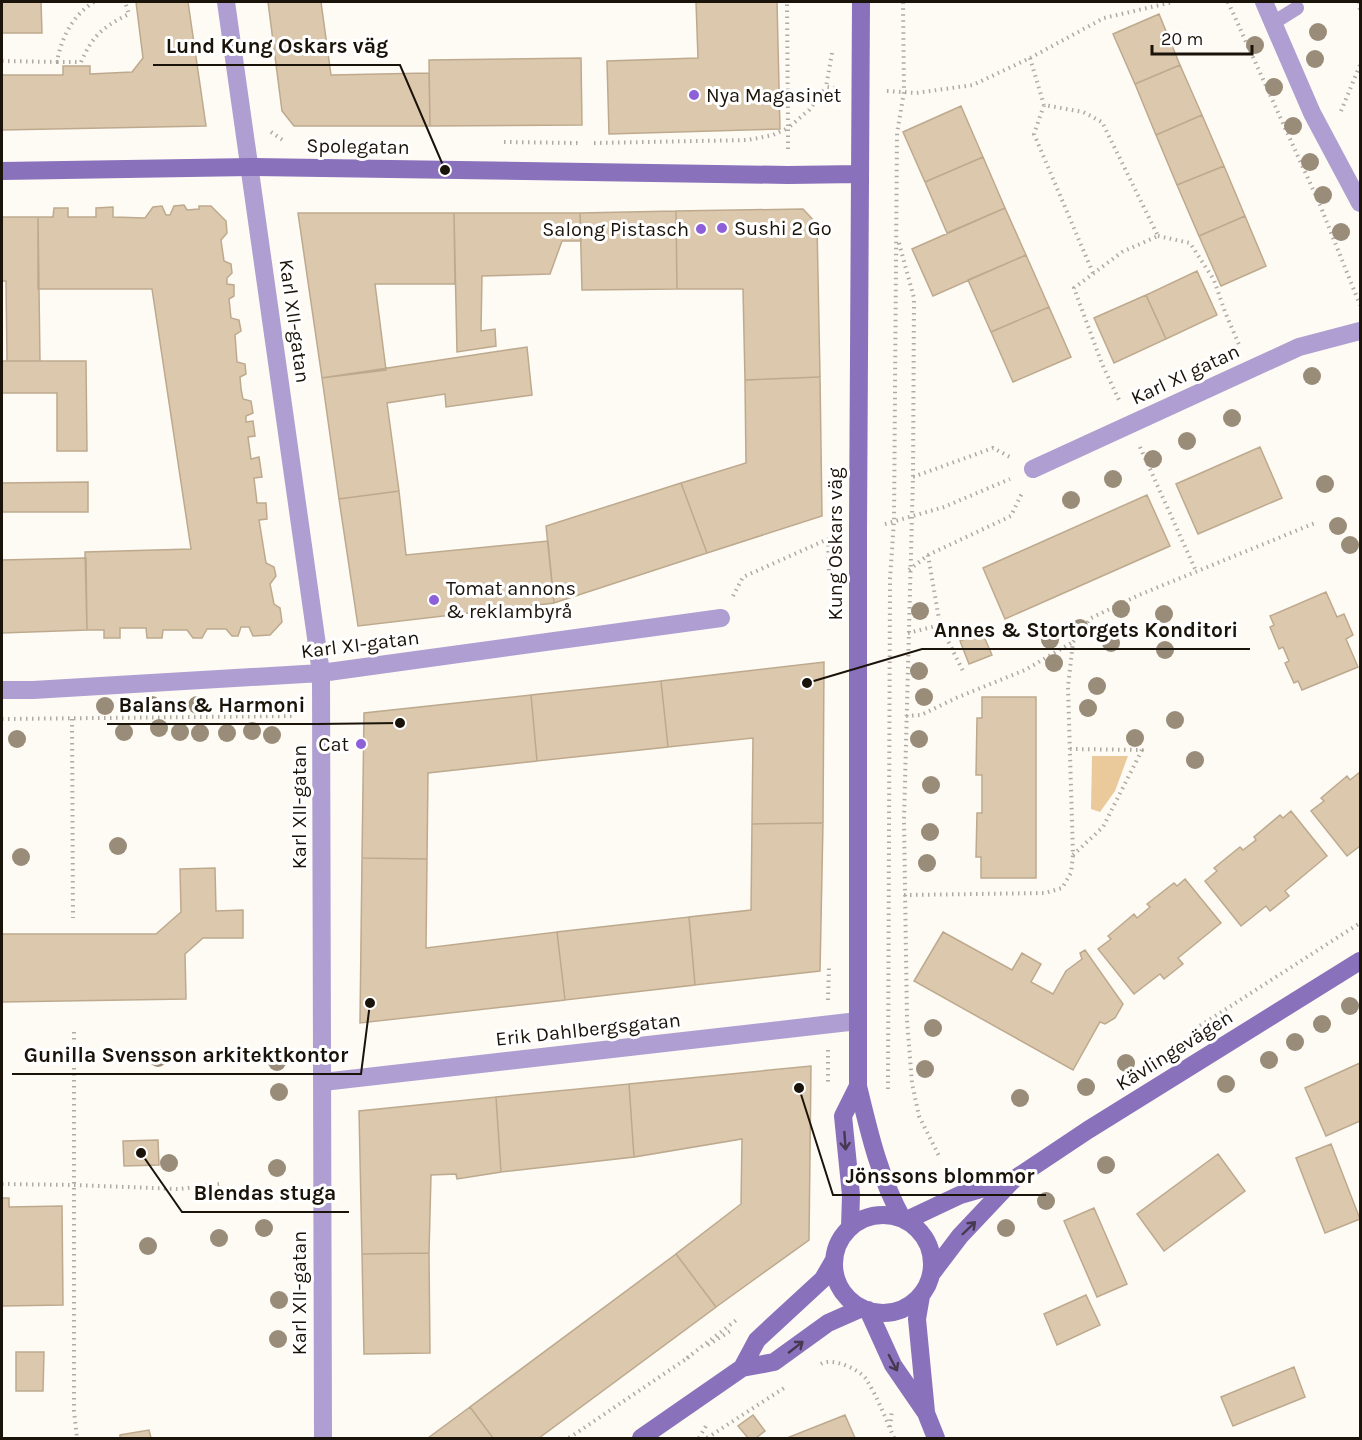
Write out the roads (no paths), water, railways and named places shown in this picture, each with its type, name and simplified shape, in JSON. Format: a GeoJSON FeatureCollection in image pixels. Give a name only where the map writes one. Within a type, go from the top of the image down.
{"type":"FeatureCollection","features":[{"type":"Feature","properties":{"kind":"main road","name":"Kung Oskars väg"},"geometry":{"type":"LineString","coordinates":[[861,2],[858,1086],[878,1164],[888,1192],[904,1219],[921,1232],[926,1239],[932,1257],[932,1272]]}},
{"type":"Feature","properties":{"kind":"main road","name":"Spolegatan"},"geometry":{"type":"LineString","coordinates":[[2,171],[251,167],[788,175],[859,174]]}},
{"type":"Feature","properties":{"kind":"main road","name":"Kävlingevägen"},"geometry":{"type":"LineString","coordinates":[[932,1272],[960,1236],[1013,1180],[1088,1130],[1360,961]]}},
{"type":"Feature","properties":{"kind":"main road","name":"Kung Oskars väg"},"geometry":{"type":"LineString","coordinates":[[834,1260],[839,1241],[849,1227],[851,1195],[843,1116],[858,1086]]}},
{"type":"Feature","properties":{"kind":"main road","name":"Kävlingevägen"},"geometry":{"type":"LineString","coordinates":[[904,1219],[960,1195],[1013,1180]]}},
{"type":"Feature","properties":{"kind":"main road"},"geometry":{"type":"LineString","coordinates":[[849,1227],[875,1215],[887,1214],[904,1219]]}},
{"type":"Feature","properties":{"kind":"main road"},"geometry":{"type":"LineString","coordinates":[[834,1260],[840,1287],[847,1298],[865,1309],[880,1313],[895,1312],[921,1296]]}},
{"type":"Feature","properties":{"kind":"main road"},"geometry":{"type":"LineString","coordinates":[[742,1368],[757,1340],[824,1279],[834,1260]]}},
{"type":"Feature","properties":{"kind":"main road"},"geometry":{"type":"LineString","coordinates":[[926,1413],[917,1319],[921,1296],[930,1281],[932,1272]]}},
{"type":"Feature","properties":{"kind":"main road"},"geometry":{"type":"LineString","coordinates":[[641,1438],[742,1368],[774,1362],[828,1323],[865,1309]]}},
{"type":"Feature","properties":{"kind":"main road"},"geometry":{"type":"LineString","coordinates":[[865,1309],[893,1365],[926,1413],[936,1438]]}},
{"type":"Feature","properties":{"kind":"street","name":"Karl XII-gatan"},"geometry":{"type":"LineString","coordinates":[[226,2],[321,673],[323,1438]]}},
{"type":"Feature","properties":{"kind":"street"},"geometry":{"type":"LineString","coordinates":[[1264,2],[1312,113],[1360,203]]}},
{"type":"Feature","properties":{"kind":"street","name":"Karl XI gatan"},"geometry":{"type":"LineString","coordinates":[[1033,469],[1299,347],[1360,331]]}},
{"type":"Feature","properties":{"kind":"street","name":"Karl XI-gatan"},"geometry":{"type":"LineString","coordinates":[[2,690],[321,673],[722,618]]}},
{"type":"Feature","properties":{"kind":"street","name":"Erik Dahlbergsgatan"},"geometry":{"type":"LineString","coordinates":[[323,1082],[858,1021]]}},
{"type":"Feature","properties":{"kind":"lane"},"geometry":{"type":"LineString","coordinates":[[1273,23],[1297,8]]}},
{"type":"Feature","properties":{"kind":"place","name":"Nya Magasinet"},"geometry":{"type":"Point","coordinates":[694,95]}},
{"type":"Feature","properties":{"kind":"place","name":"Lund Kung Oskars väg"},"geometry":{"type":"Point","coordinates":[445,170]}},
{"type":"Feature","properties":{"kind":"place","name":"Sushi 2 Go"},"geometry":{"type":"Point","coordinates":[722,228]}},
{"type":"Feature","properties":{"kind":"place","name":"Salong Pistasch"},"geometry":{"type":"Point","coordinates":[701,229]}},
{"type":"Feature","properties":{"kind":"place","name":"Tomat annons & reklambyrå"},"geometry":{"type":"Point","coordinates":[434,600]}},
{"type":"Feature","properties":{"kind":"place","name":"Annes & Stortorgets Konditori"},"geometry":{"type":"Point","coordinates":[807,683]}},
{"type":"Feature","properties":{"kind":"place","name":"Balans & Harmoni"},"geometry":{"type":"Point","coordinates":[400,723]}},
{"type":"Feature","properties":{"kind":"place","name":"Cat"},"geometry":{"type":"Point","coordinates":[361,744]}},
{"type":"Feature","properties":{"kind":"place","name":"Gunilla Svensson arkitektkontor"},"geometry":{"type":"Point","coordinates":[370,1003]}},
{"type":"Feature","properties":{"kind":"place","name":"Jönssons blommor"},"geometry":{"type":"Point","coordinates":[799,1088]}},
{"type":"Feature","properties":{"kind":"place","name":"Blendas stuga"},"geometry":{"type":"Point","coordinates":[141,1153]}}]}
